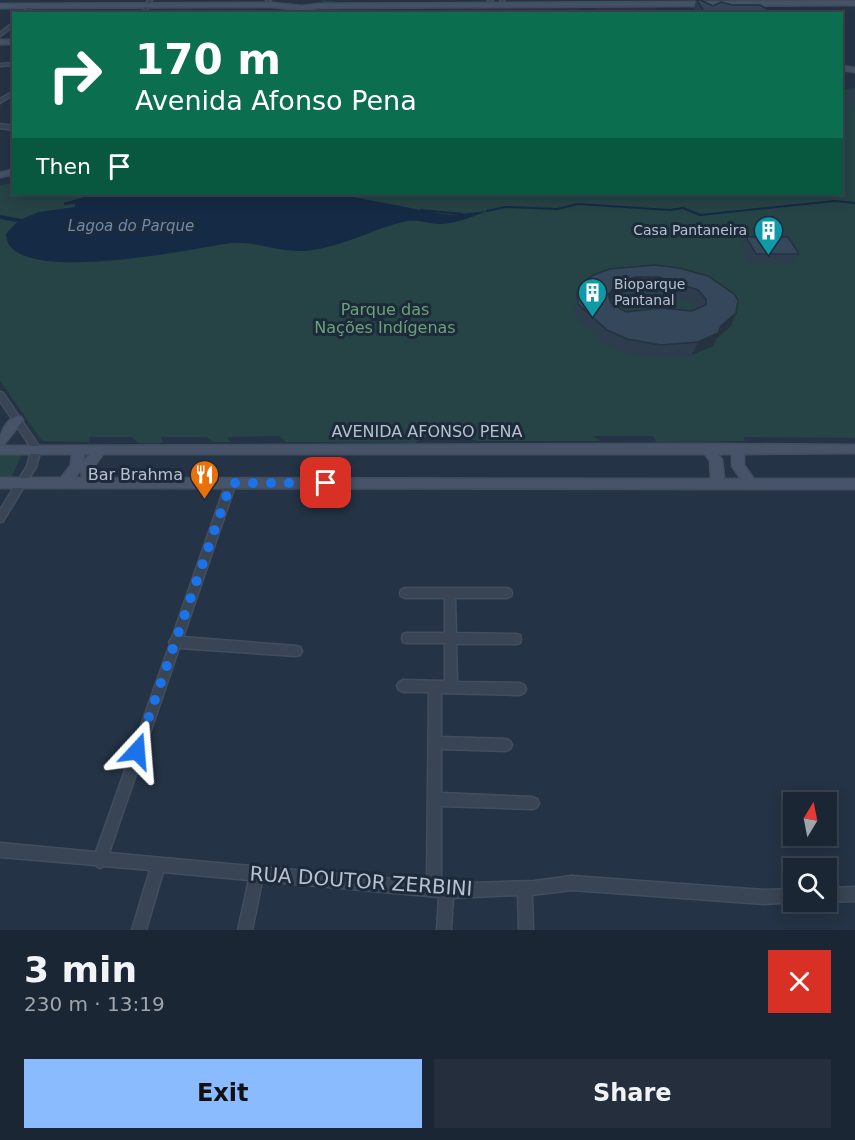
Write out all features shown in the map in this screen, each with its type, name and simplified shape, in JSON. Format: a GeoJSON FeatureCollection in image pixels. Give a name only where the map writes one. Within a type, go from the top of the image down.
{"type":"FeatureCollection","features":[{"type":"Feature","properties":{"kind":"main road"},"geometry":{"type":"LineString","coordinates":[[491,2],[502,0],[855,3]]}},
{"type":"Feature","properties":{"kind":"main road"},"geometry":{"type":"LineString","coordinates":[[688,3],[694,0]]}},
{"type":"Feature","properties":{"kind":"main road"},"geometry":{"type":"LineString","coordinates":[[149,3],[314,7],[339,2],[736,0]]}},
{"type":"Feature","properties":{"kind":"main road"},"geometry":{"type":"LineString","coordinates":[[0,4],[269,1],[293,6]]}},
{"type":"Feature","properties":{"kind":"main road"},"geometry":{"type":"LineString","coordinates":[[314,7],[339,2]]}},
{"type":"Feature","properties":{"kind":"main road"},"geometry":{"type":"LineString","coordinates":[[579,12],[597,2]]}},
{"type":"Feature","properties":{"kind":"main road"},"geometry":{"type":"LineString","coordinates":[[585,12],[597,2]]}},
{"type":"Feature","properties":{"kind":"main road"},"geometry":{"type":"LineString","coordinates":[[0,4],[16,6],[30,3]]}},
{"type":"Feature","properties":{"kind":"main road"},"geometry":{"type":"LineString","coordinates":[[0,441],[17,420]]}},
{"type":"Feature","properties":{"kind":"main road"},"geometry":{"type":"LineString","coordinates":[[707,448],[716,460],[718,485]]}},
{"type":"Feature","properties":{"kind":"main road"},"geometry":{"type":"LineString","coordinates":[[738,448],[738,466],[752,485]]}},
{"type":"Feature","properties":{"kind":"main road"},"geometry":{"type":"LineString","coordinates":[[64,484],[77,466],[78,449]]}},
{"type":"Feature","properties":{"kind":"main road"},"geometry":{"type":"LineString","coordinates":[[88,484],[87,467],[101,449]]}},
{"type":"Feature","properties":{"kind":"main road","name":"AVENIDA AFONSO PENA"},"geometry":{"type":"LineString","coordinates":[[0,450],[855,449]]}},
{"type":"Feature","properties":{"kind":"main road"},"geometry":{"type":"LineString","coordinates":[[0,483],[855,484]]}},
{"type":"Feature","properties":{"kind":"street"},"geometry":{"type":"LineString","coordinates":[[0,35],[12,25]]}},
{"type":"Feature","properties":{"kind":"street"},"geometry":{"type":"LineString","coordinates":[[0,395],[37,449],[35,459],[0,518]]}},
{"type":"Feature","properties":{"kind":"street"},"geometry":{"type":"LineString","coordinates":[[100,861],[231,483]]}},
{"type":"Feature","properties":{"kind":"street"},"geometry":{"type":"LineString","coordinates":[[405,593],[507,593]]}},
{"type":"Feature","properties":{"kind":"street"},"geometry":{"type":"LineString","coordinates":[[450,593],[451,687]]}},
{"type":"Feature","properties":{"kind":"street"},"geometry":{"type":"LineString","coordinates":[[407,638],[516,639]]}},
{"type":"Feature","properties":{"kind":"street"},"geometry":{"type":"LineString","coordinates":[[174,642],[296,651]]}},
{"type":"Feature","properties":{"kind":"street"},"geometry":{"type":"LineString","coordinates":[[403,686],[520,689]]}},
{"type":"Feature","properties":{"kind":"street"},"geometry":{"type":"LineString","coordinates":[[435,687],[434,799],[444,930]]}},
{"type":"Feature","properties":{"kind":"street"},"geometry":{"type":"LineString","coordinates":[[434,743],[506,745]]}},
{"type":"Feature","properties":{"kind":"street"},"geometry":{"type":"LineString","coordinates":[[434,799],[533,804]]}},
{"type":"Feature","properties":{"kind":"street","name":"RUA DOUTOR ZERBINI"},"geometry":{"type":"LineString","coordinates":[[0,850],[100,861],[440,890],[525,888],[572,883],[764,897],[783,896]]}},
{"type":"Feature","properties":{"kind":"street"},"geometry":{"type":"LineString","coordinates":[[139,930],[158,866]]}},
{"type":"Feature","properties":{"kind":"street"},"geometry":{"type":"LineString","coordinates":[[245,930],[257,874]]}},
{"type":"Feature","properties":{"kind":"street"},"geometry":{"type":"LineString","coordinates":[[525,888],[526,930]]}},
{"type":"Feature","properties":{"kind":"street"},"geometry":{"type":"LineString","coordinates":[[837,895],[855,894]]}},
{"type":"Feature","properties":{"kind":"shaded area"},"geometry":{"type":"Polygon","coordinates":[[[455,5],[587,5],[576,12],[478,12],[455,5]]]}},
{"type":"Feature","properties":{"kind":"shaded area"},"geometry":{"type":"Polygon","coordinates":[[[602,6],[631,6],[638,9],[649,6],[664,12],[591,12],[602,6]]]}},
{"type":"Feature","properties":{"kind":"green space"},"geometry":{"type":"Polygon","coordinates":[[[321,0],[338,2],[590,2],[326,4],[321,0]]]}},
{"type":"Feature","properties":{"kind":"green space","name":"Parque das Nações Indígenas"},"geometry":{"type":"Polygon","coordinates":[[[855,88],[855,438],[744,437],[745,441],[656,442],[653,436],[593,436],[600,441],[476,441],[436,435],[415,443],[286,442],[279,436],[227,437],[231,442],[213,442],[206,437],[161,437],[163,443],[138,443],[132,437],[90,437],[89,442],[42,441],[0,381],[0,186],[12,182],[12,195],[843,195],[843,89],[855,88]]]}},
{"type":"Feature","properties":{"kind":"green space"},"geometry":{"type":"Polygon","coordinates":[[[22,454],[11,478],[0,479],[0,455],[22,454]]]}},
{"type":"Feature","properties":{"kind":"water","name":"Lagoa do Parque"},"geometry":{"type":"Polygon","coordinates":[[[91,195],[343,195],[452,215],[487,211],[445,224],[407,221],[329,247],[302,251],[235,243],[141,257],[67,262],[36,259],[14,250],[6,234],[17,222],[0,219],[0,215],[22,219],[39,212],[75,207],[75,204],[64,205],[64,203],[91,195]]]}},
{"type":"Feature","properties":{"kind":"building"},"geometry":{"type":"Polygon","coordinates":[[[697,0],[713,6],[721,2],[732,5],[760,5],[772,12],[708,12],[703,10],[697,0]]]}},
{"type":"Feature","properties":{"kind":"building"},"geometry":{"type":"Polygon","coordinates":[[[746,237],[788,237],[799,254],[756,254],[746,237]]]}},
{"type":"Feature","properties":{"kind":"building"},"geometry":{"type":"Polygon","coordinates":[[[655,265],[679,268],[708,276],[734,294],[738,300],[736,313],[721,326],[718,333],[698,342],[661,345],[627,339],[607,330],[578,304],[577,293],[580,285],[593,275],[610,269],[655,265]],[[636,277],[618,282],[608,295],[611,303],[626,312],[661,308],[692,311],[706,305],[706,299],[698,290],[659,277],[636,277]]]}},
{"type":"Feature","properties":{"kind":"waterway"},"geometry":{"type":"LineString","coordinates":[[341,12],[346,8]]}},
{"type":"Feature","properties":{"kind":"waterway"},"geometry":{"type":"LineString","coordinates":[[487,211],[505,207],[557,209],[578,204],[670,210],[683,208],[700,215],[835,201],[855,203]]}},
{"type":"Feature","properties":{"kind":"waterway"},"geometry":{"type":"LineString","coordinates":[[421,210],[462,214]]}},
{"type":"Feature","properties":{"kind":"place","name":"Casa Pantaneira"},"geometry":{"type":"Point","coordinates":[768,256]}},
{"type":"Feature","properties":{"kind":"place","name":"Bioparque Pantanal"},"geometry":{"type":"Point","coordinates":[593,318]}},
{"type":"Feature","properties":{"kind":"place","name":"Bar Brahma"},"geometry":{"type":"Point","coordinates":[204,500]}},
{"type":"Feature","properties":{"kind":"route"},"geometry":{"type":"LineString","coordinates":[[137,751],[231,483],[326,483]]}}]}
